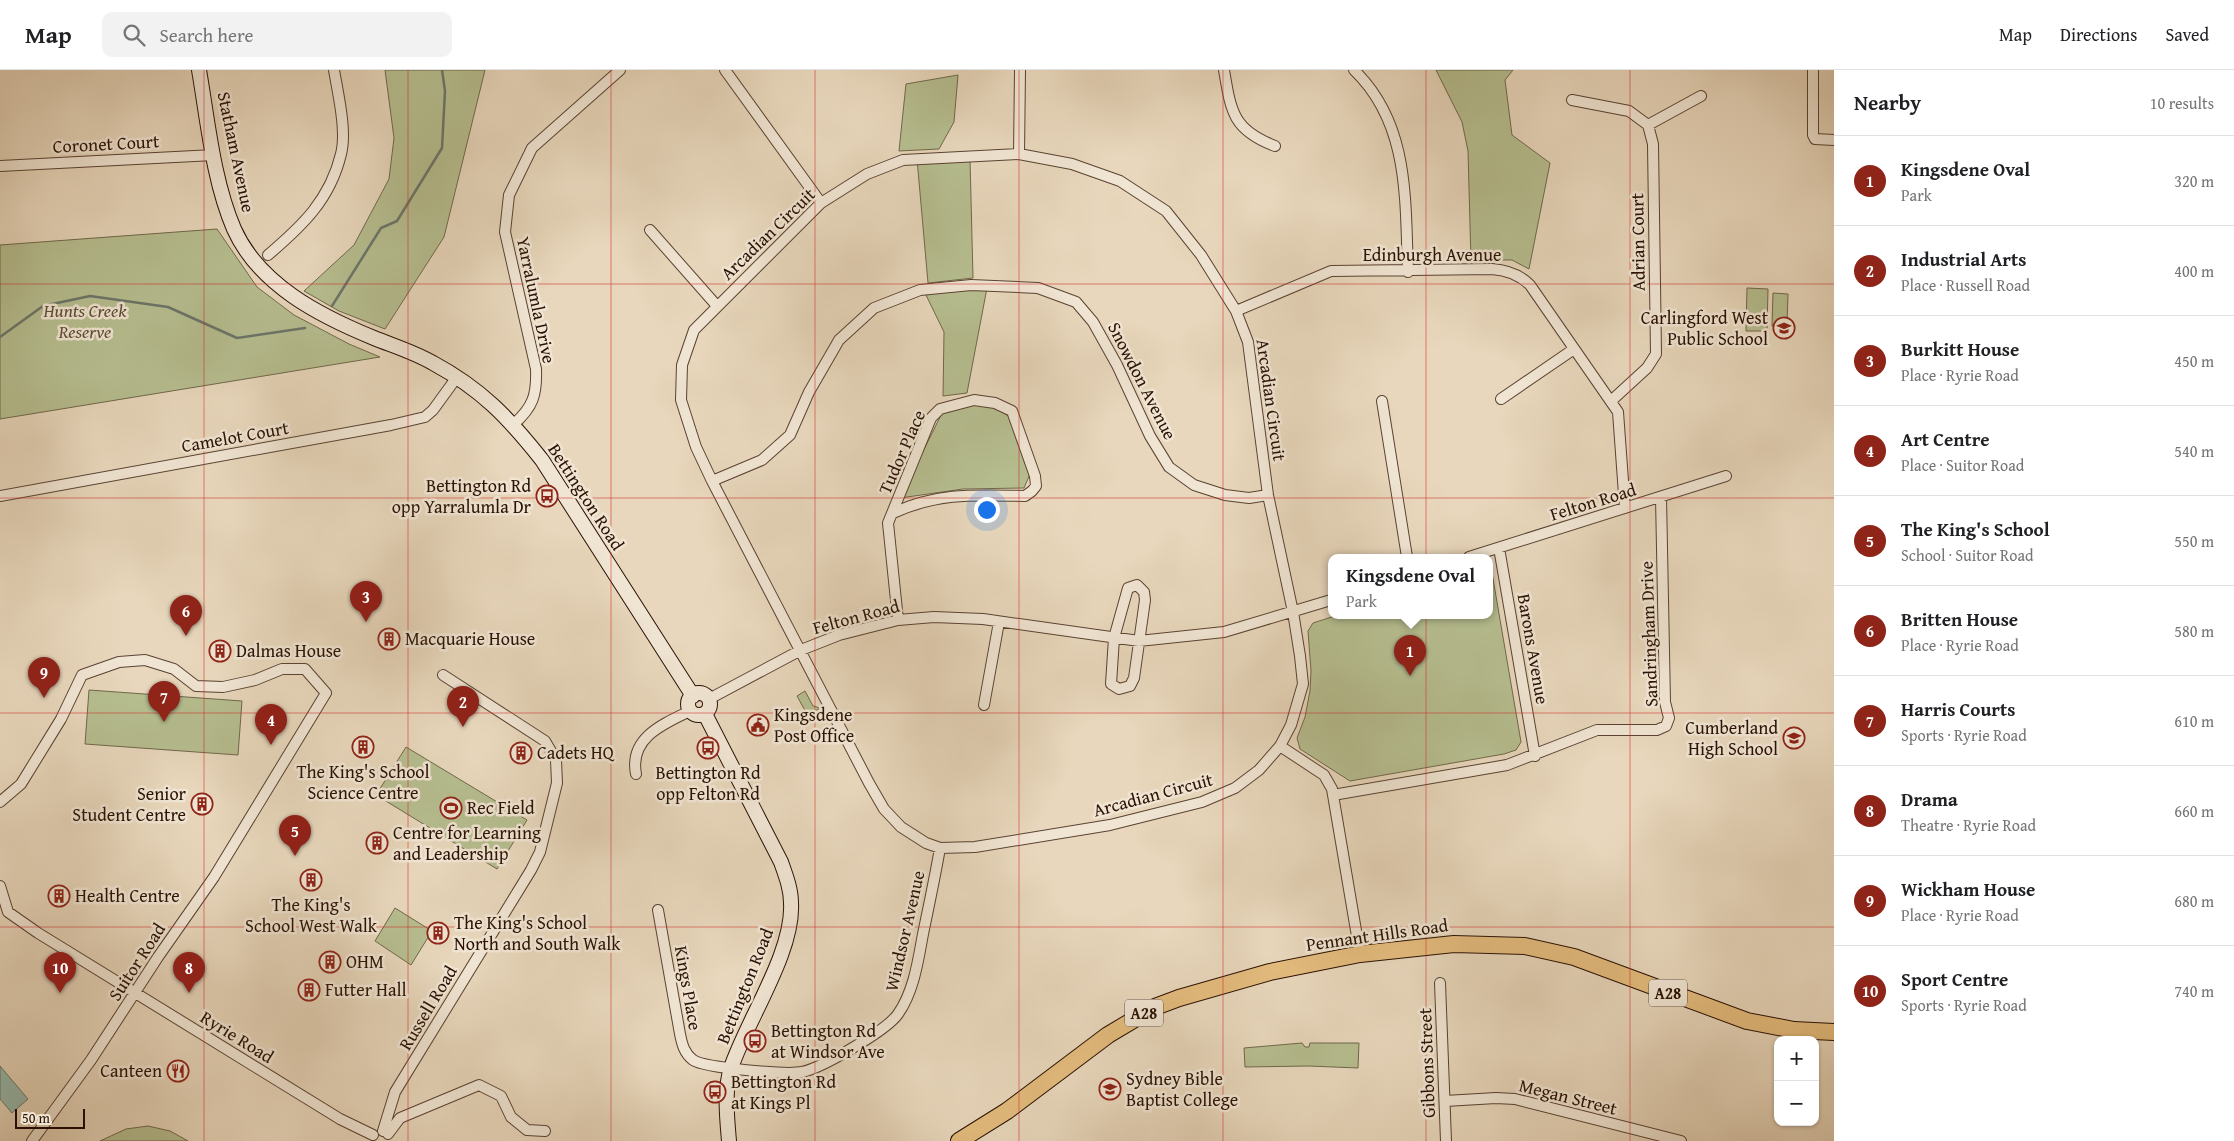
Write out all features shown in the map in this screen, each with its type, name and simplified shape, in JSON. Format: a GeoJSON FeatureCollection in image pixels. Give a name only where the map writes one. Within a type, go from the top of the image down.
{"type":"FeatureCollection","features":[{"type":"Feature","properties":{"kind":"highway","name":"Pennant Hills Road"},"geometry":{"type":"LineString","coordinates":[[959,1141],[1007,1112],[1115,1030],[1155,1007],[1179,998],[1270,972],[1360,954],[1454,944],[1525,946],[1574,958],[1748,1021],[1787,1029],[1834,1032]]}},
{"type":"Feature","properties":{"kind":"main road","name":"Statham Avenue"},"geometry":{"type":"LineString","coordinates":[[199,70],[214,156],[226,206],[235,230],[255,261],[283,289],[310,307],[356,330],[413,352]]}},
{"type":"Feature","properties":{"kind":"main road","name":"Bettington Road"},"geometry":{"type":"LineString","coordinates":[[413,352],[457,376],[514,424],[542,460],[693,696]]}},
{"type":"Feature","properties":{"kind":"main road"},"geometry":{"type":"LineString","coordinates":[[701,694],[709,699],[710,706],[705,714],[697,715],[690,711],[688,703],[693,696],[701,694]]}},
{"type":"Feature","properties":{"kind":"main road","name":"Bettington Road"},"geometry":{"type":"LineString","coordinates":[[705,714],[781,862],[792,904],[790,924],[783,949],[730,1070],[727,1100],[729,1141]]}},
{"type":"Feature","properties":{"kind":"street"},"geometry":{"type":"LineString","coordinates":[[268,255],[298,230],[322,202],[342,154],[342,116],[334,70]]}},
{"type":"Feature","properties":{"kind":"street","name":"Yarralumla Drive"},"geometry":{"type":"LineString","coordinates":[[514,424],[525,414],[534,399],[536,369],[505,232],[509,195],[532,148],[620,70]]}},
{"type":"Feature","properties":{"kind":"street"},"geometry":{"type":"LineString","coordinates":[[725,70],[822,203]]}},
{"type":"Feature","properties":{"kind":"street"},"geometry":{"type":"LineString","coordinates":[[1019,154],[1020,70]]}},
{"type":"Feature","properties":{"kind":"street"},"geometry":{"type":"LineString","coordinates":[[1224,70],[1230,108],[1243,128],[1258,140],[1275,146]]}},
{"type":"Feature","properties":{"kind":"street"},"geometry":{"type":"LineString","coordinates":[[1354,70],[1382,108],[1398,144],[1404,176],[1408,272]]}},
{"type":"Feature","properties":{"kind":"street"},"geometry":{"type":"LineString","coordinates":[[1813,70],[1815,89],[1813,135],[1818,140],[1834,140]]}},
{"type":"Feature","properties":{"kind":"street"},"geometry":{"type":"LineString","coordinates":[[1572,100],[1628,111],[1648,125],[1701,96]]}},
{"type":"Feature","properties":{"kind":"street","name":"Adrian Court"},"geometry":{"type":"LineString","coordinates":[[1611,401],[1647,368],[1656,354],[1653,144],[1648,125]]}},
{"type":"Feature","properties":{"kind":"street","name":"Arcadian Circuit"},"geometry":{"type":"LineString","coordinates":[[1019,154],[1072,164],[1120,181],[1166,211],[1201,254],[1236,311],[1248,342],[1268,496],[1293,612],[1302,684],[1291,725],[1280,746],[1259,770],[1235,788],[1202,802],[1110,826],[975,848],[940,848],[926,843],[901,827],[884,809],[712,482],[696,447],[681,400],[682,365],[694,330],[822,203],[867,174],[903,160],[1019,154]]}},
{"type":"Feature","properties":{"kind":"street","name":"Coronet Court"},"geometry":{"type":"LineString","coordinates":[[0,166],[214,156]]}},
{"type":"Feature","properties":{"kind":"street"},"geometry":{"type":"LineString","coordinates":[[650,230],[717,306]]}},
{"type":"Feature","properties":{"kind":"street","name":"Edinburgh Avenue"},"geometry":{"type":"LineString","coordinates":[[1236,311],[1331,272],[1500,270],[1518,275],[1530,285],[1618,412],[1625,508]]}},
{"type":"Feature","properties":{"kind":"street","name":"Snowdon Avenue"},"geometry":{"type":"LineString","coordinates":[[712,482],[762,460],[790,435],[809,392],[839,340],[874,308],[920,290],[971,284],[1038,288],[1076,302],[1093,322],[1117,365],[1150,436],[1169,467],[1194,485],[1225,496],[1249,498],[1268,496]]}},
{"type":"Feature","properties":{"kind":"street"},"geometry":{"type":"LineString","coordinates":[[1500,399],[1574,349]]}},
{"type":"Feature","properties":{"kind":"street","name":"Camelot Court"},"geometry":{"type":"LineString","coordinates":[[0,496],[381,427],[425,417],[434,410],[457,376]]}},
{"type":"Feature","properties":{"kind":"street","name":"Tudor Place"},"geometry":{"type":"LineString","coordinates":[[893,513],[910,505],[959,494],[1024,496],[1032,491],[1036,486],[1035,476],[1012,411],[995,403],[974,400],[940,409],[932,418],[888,523],[888,540],[898,620]]}},
{"type":"Feature","properties":{"kind":"street"},"geometry":{"type":"LineString","coordinates":[[1382,401],[1407,554]]}},
{"type":"Feature","properties":{"kind":"street","name":"Felton Road"},"geometry":{"type":"LineString","coordinates":[[1480,554],[1726,476]]}},
{"type":"Feature","properties":{"kind":"street","name":"Sandringham Drive"},"geometry":{"type":"LineString","coordinates":[[1333,795],[1507,765],[1535,756],[1597,730],[1662,729],[1668,723],[1665,702],[1661,497]]}},
{"type":"Feature","properties":{"kind":"street","name":"Barons Avenue"},"geometry":{"type":"LineString","coordinates":[[1499,548],[1535,756]]}},
{"type":"Feature","properties":{"kind":"street"},"geometry":{"type":"LineString","coordinates":[[1137,585],[1144,592],[1145,600],[1134,678],[1130,686],[1119,689],[1111,684],[1114,638],[1128,588],[1137,585]]}},
{"type":"Feature","properties":{"kind":"street","name":"Felton Road"},"geometry":{"type":"LineString","coordinates":[[709,699],[801,650],[838,635],[898,620],[934,617],[983,619],[1139,641],[1224,632],[1328,601]]}},
{"type":"Feature","properties":{"kind":"street"},"geometry":{"type":"LineString","coordinates":[[984,705],[999,622]]}},
{"type":"Feature","properties":{"kind":"street","name":"Suitor Road"},"geometry":{"type":"LineString","coordinates":[[0,802],[21,784],[61,718],[82,675],[119,662],[145,660],[174,669],[196,686],[223,687],[255,680],[282,669],[304,669],[326,694],[214,877],[92,1060],[32,1141]]}},
{"type":"Feature","properties":{"kind":"street","name":"Russell Road"},"geometry":{"type":"LineString","coordinates":[[386,1135],[395,1092],[540,852],[557,783],[556,760],[545,741],[443,675]]}},
{"type":"Feature","properties":{"kind":"street"},"geometry":{"type":"LineString","coordinates":[[636,774],[633,760],[639,745],[649,735],[690,711]]}},
{"type":"Feature","properties":{"kind":"street"},"geometry":{"type":"LineString","coordinates":[[1280,746],[1324,775],[1330,784],[1360,954]]}},
{"type":"Feature","properties":{"kind":"street","name":"Windsor Avenue"},"geometry":{"type":"LineString","coordinates":[[730,1070],[746,1069],[782,1074],[804,1072],[885,1028],[898,1015],[906,1000],[915,974],[940,848]]}},
{"type":"Feature","properties":{"kind":"street","name":"Ryrie Road"},"geometry":{"type":"LineString","coordinates":[[0,886],[8,912],[135,994],[372,1138]]}},
{"type":"Feature","properties":{"kind":"street","name":"Kings Place"},"geometry":{"type":"LineString","coordinates":[[658,910],[684,1050],[700,1064],[730,1070]]}},
{"type":"Feature","properties":{"kind":"street","name":"Gibbons Street"},"geometry":{"type":"LineString","coordinates":[[1440,983],[1446,1141]]}},
{"type":"Feature","properties":{"kind":"street"},"geometry":{"type":"LineString","coordinates":[[372,1138],[378,1130],[386,1135],[400,1118],[479,1084],[501,1096],[511,1117],[527,1130],[545,1131]]}},
{"type":"Feature","properties":{"kind":"street","name":"Megan Street"},"geometry":{"type":"LineString","coordinates":[[1445,1100],[1496,1098],[1515,1100],[1681,1141]]}},
{"type":"Feature","properties":{"kind":"green space"},"geometry":{"type":"Polygon","coordinates":[[[385,70],[485,70],[444,237],[385,329],[339,311],[304,291],[354,245],[389,179],[394,138],[385,70]]]}},
{"type":"Feature","properties":{"kind":"green space"},"geometry":{"type":"Polygon","coordinates":[[[1436,70],[1513,70],[1505,80],[1512,135],[1550,163],[1529,269],[1512,260],[1471,260],[1468,151],[1462,122],[1436,70]]]}},
{"type":"Feature","properties":{"kind":"green space"},"geometry":{"type":"Polygon","coordinates":[[[958,75],[954,122],[939,149],[899,151],[906,84],[958,75]]]}},
{"type":"Feature","properties":{"kind":"green space"},"geometry":{"type":"Polygon","coordinates":[[[917,159],[970,159],[973,278],[928,283],[917,159]]]}},
{"type":"Feature","properties":{"kind":"green space","name":"Hunts Creek Reserve"},"geometry":{"type":"Polygon","coordinates":[[[217,229],[257,287],[294,315],[349,344],[380,357],[0,419],[0,245],[217,229]]]}},
{"type":"Feature","properties":{"kind":"green space"},"geometry":{"type":"Polygon","coordinates":[[[987,288],[967,393],[943,396],[944,332],[925,293],[987,288]]]}},
{"type":"Feature","properties":{"kind":"green space"},"geometry":{"type":"Polygon","coordinates":[[[1747,288],[1768,289],[1767,331],[1746,331],[1747,288]]]}},
{"type":"Feature","properties":{"kind":"green space"},"geometry":{"type":"Polygon","coordinates":[[[1773,293],[1788,294],[1787,326],[1772,326],[1773,293]]]}},
{"type":"Feature","properties":{"kind":"green space"},"geometry":{"type":"Polygon","coordinates":[[[972,404],[994,407],[1010,417],[1030,474],[1024,488],[963,489],[900,498],[942,413],[972,404]]]}},
{"type":"Feature","properties":{"kind":"green space"},"geometry":{"type":"Polygon","coordinates":[[[1493,579],[1521,742],[1516,750],[1504,754],[1350,781],[1300,749],[1297,738],[1305,717],[1310,691],[1311,671],[1308,631],[1313,623],[1328,618],[1493,619],[1493,579]]]}},
{"type":"Feature","properties":{"kind":"green space"},"geometry":{"type":"Polygon","coordinates":[[[89,690],[242,701],[238,755],[85,744],[89,690]]]}},
{"type":"Feature","properties":{"kind":"green space"},"geometry":{"type":"Polygon","coordinates":[[[805,691],[813,706],[820,708],[808,716],[797,696],[805,691]]]}},
{"type":"Feature","properties":{"kind":"green space","name":"Rec Field"},"geometry":{"type":"Polygon","coordinates":[[[406,747],[527,820],[497,869],[376,795],[406,747]]]}},
{"type":"Feature","properties":{"kind":"green space"},"geometry":{"type":"Polygon","coordinates":[[[395,908],[432,931],[411,965],[375,941],[395,908]]]}},
{"type":"Feature","properties":{"kind":"green space"},"geometry":{"type":"Polygon","coordinates":[[[1302,1043],[1305,1047],[1309,1047],[1310,1043],[1359,1043],[1358,1068],[1309,1066],[1245,1067],[1244,1048],[1302,1043]]]}},
{"type":"Feature","properties":{"kind":"green space"},"geometry":{"type":"Polygon","coordinates":[[[148,1126],[170,1131],[188,1141],[100,1141],[126,1129],[148,1126]]]}},
{"type":"Feature","properties":{"kind":"water"},"geometry":{"type":"Polygon","coordinates":[[[0,1066],[28,1099],[12,1113],[0,1099],[0,1066]]]}},
{"type":"Feature","properties":{"kind":"waterway"},"geometry":{"type":"LineString","coordinates":[[332,306],[381,228],[397,221],[442,148],[445,91],[442,70]]}},
{"type":"Feature","properties":{"kind":"waterway"},"geometry":{"type":"LineString","coordinates":[[0,337],[43,306],[90,296],[168,307],[237,338],[305,328]]}},
{"type":"Feature","properties":{"kind":"place","name":"Carlingford West Public School"},"geometry":{"type":"Point","coordinates":[1784,328]}},
{"type":"Feature","properties":{"kind":"place","name":"Bettington Rd opp Yarralumla Dr"},"geometry":{"type":"Point","coordinates":[547,496]}},
{"type":"Feature","properties":{"kind":"place","name":"Burkitt House"},"geometry":{"type":"Point","coordinates":[366,622]}},
{"type":"Feature","properties":{"kind":"place","name":"Britten House"},"geometry":{"type":"Point","coordinates":[186,636]}},
{"type":"Feature","properties":{"kind":"place","name":"Macquarie House"},"geometry":{"type":"Point","coordinates":[389,639]}},
{"type":"Feature","properties":{"kind":"place","name":"Dalmas House"},"geometry":{"type":"Point","coordinates":[220,651]}},
{"type":"Feature","properties":{"kind":"place","name":"Kingsdene Oval"},"geometry":{"type":"Point","coordinates":[1410,676]}},
{"type":"Feature","properties":{"kind":"place","name":"Wickham House"},"geometry":{"type":"Point","coordinates":[44,698]}},
{"type":"Feature","properties":{"kind":"place","name":"Harris Courts"},"geometry":{"type":"Point","coordinates":[164,722]}},
{"type":"Feature","properties":{"kind":"place","name":"Kingsdene Post Office"},"geometry":{"type":"Point","coordinates":[758,725]}},
{"type":"Feature","properties":{"kind":"place","name":"Industrial Arts"},"geometry":{"type":"Point","coordinates":[463,727]}},
{"type":"Feature","properties":{"kind":"place","name":"Cumberland High School"},"geometry":{"type":"Point","coordinates":[1794,738]}},
{"type":"Feature","properties":{"kind":"place","name":"Art Centre"},"geometry":{"type":"Point","coordinates":[271,745]}},
{"type":"Feature","properties":{"kind":"place","name":"The King's School Science Centre"},"geometry":{"type":"Point","coordinates":[363,747]}},
{"type":"Feature","properties":{"kind":"place","name":"Bettington Rd opp Felton Rd"},"geometry":{"type":"Point","coordinates":[708,748]}},
{"type":"Feature","properties":{"kind":"place","name":"Cadets HQ"},"geometry":{"type":"Point","coordinates":[521,753]}},
{"type":"Feature","properties":{"kind":"place","name":"Senior Student Centre"},"geometry":{"type":"Point","coordinates":[202,804]}},
{"type":"Feature","properties":{"kind":"place","name":"Rec Field"},"geometry":{"type":"Point","coordinates":[451,808]}},
{"type":"Feature","properties":{"kind":"place","name":"Centre for Learning and Leadership"},"geometry":{"type":"Point","coordinates":[377,843]}},
{"type":"Feature","properties":{"kind":"place","name":"The King's School"},"geometry":{"type":"Point","coordinates":[295,856]}},
{"type":"Feature","properties":{"kind":"place","name":"The King's School West Walk"},"geometry":{"type":"Point","coordinates":[311,880]}},
{"type":"Feature","properties":{"kind":"place","name":"Health Centre"},"geometry":{"type":"Point","coordinates":[59,896]}},
{"type":"Feature","properties":{"kind":"place","name":"The King's School North and South Walk"},"geometry":{"type":"Point","coordinates":[438,933]}},
{"type":"Feature","properties":{"kind":"place","name":"OHM"},"geometry":{"type":"Point","coordinates":[330,962]}},
{"type":"Feature","properties":{"kind":"place","name":"Futter Hall"},"geometry":{"type":"Point","coordinates":[309,990]}},
{"type":"Feature","properties":{"kind":"place","name":"Sport Centre"},"geometry":{"type":"Point","coordinates":[60,993]}},
{"type":"Feature","properties":{"kind":"place","name":"Drama"},"geometry":{"type":"Point","coordinates":[189,993]}},
{"type":"Feature","properties":{"kind":"place","name":"Bettington Rd at Windsor Ave"},"geometry":{"type":"Point","coordinates":[755,1041]}},
{"type":"Feature","properties":{"kind":"place","name":"Canteen"},"geometry":{"type":"Point","coordinates":[178,1071]}},
{"type":"Feature","properties":{"kind":"place","name":"Sydney Bible Baptist College"},"geometry":{"type":"Point","coordinates":[1110,1089]}},
{"type":"Feature","properties":{"kind":"place","name":"Bettington Rd at Kings Pl"},"geometry":{"type":"Point","coordinates":[715,1092]}}]}
